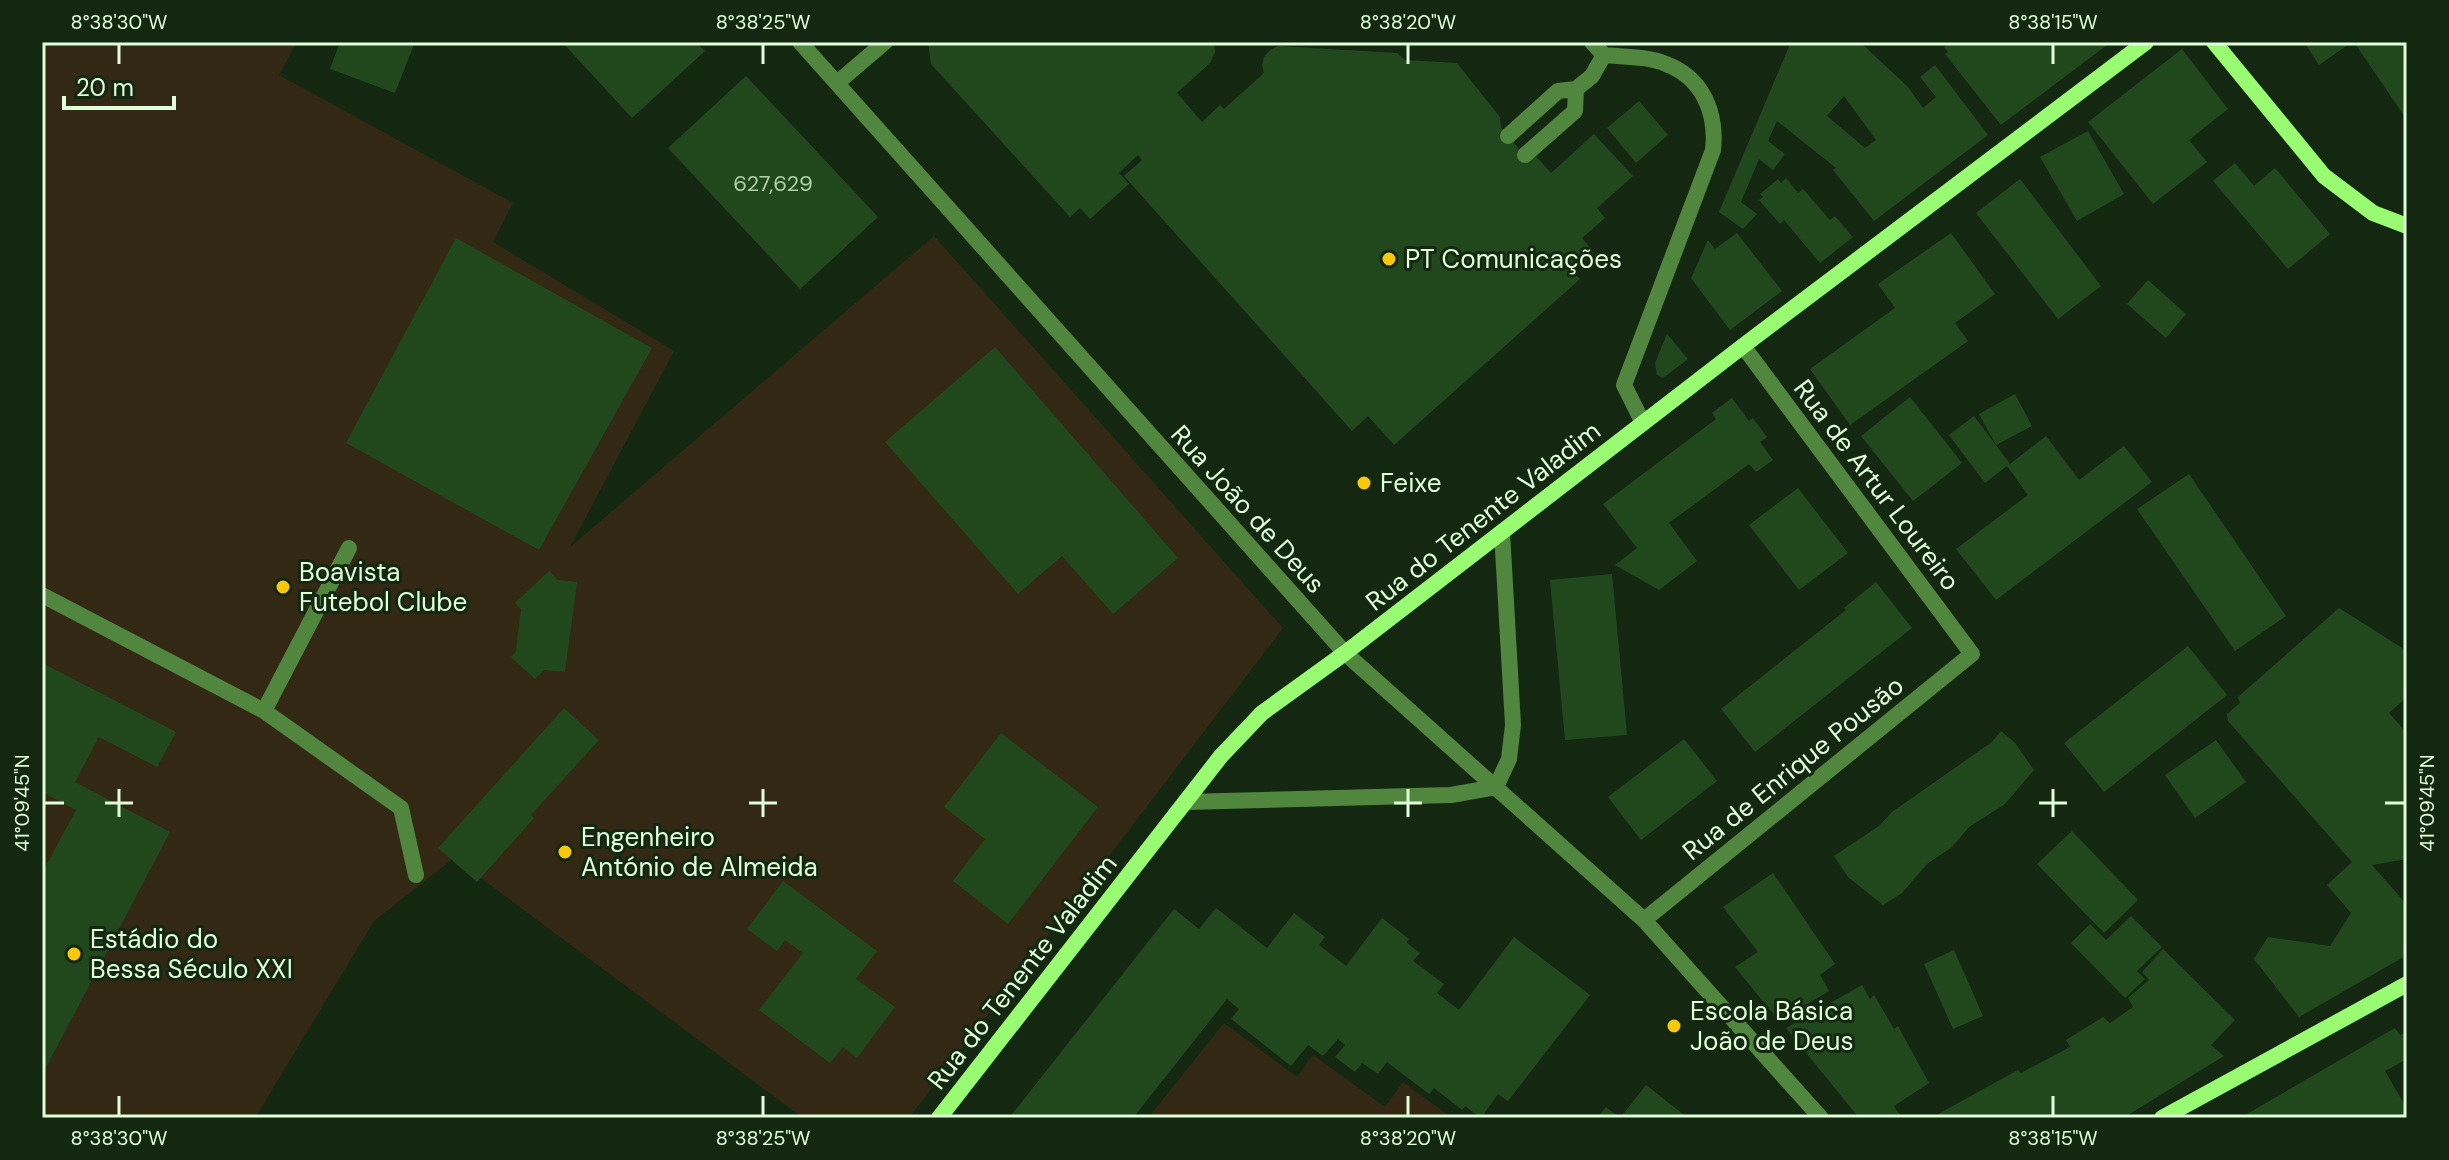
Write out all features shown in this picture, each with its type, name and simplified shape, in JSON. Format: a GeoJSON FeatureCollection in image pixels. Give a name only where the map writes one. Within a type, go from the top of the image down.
{"type":"FeatureCollection","features":[{"type":"Feature","properties":{"kind":"main road","name":"Rua do Tenente Valadim"},"geometry":{"type":"LineString","coordinates":[[939,1118],[1221,756],[1262,713],[2146,42]]}},
{"type":"Feature","properties":{"kind":"main road"},"geometry":{"type":"LineString","coordinates":[[2214,42],[2324,176],[2373,213],[2407,226]]}},
{"type":"Feature","properties":{"kind":"main road"},"geometry":{"type":"LineString","coordinates":[[2162,1118],[2407,984]]}},
{"type":"Feature","properties":{"kind":"street","name":"Rua João de Deus"},"geometry":{"type":"LineString","coordinates":[[800,42],[1345,653],[1644,920],[1821,1118]]}},
{"type":"Feature","properties":{"kind":"street"},"geometry":{"type":"LineString","coordinates":[[837,83],[885,42]]}},
{"type":"Feature","properties":{"kind":"street"},"geometry":{"type":"LineString","coordinates":[[1592,42],[1604,55],[1664,63],[1681,71],[1695,83],[1705,98],[1715,132],[1713,150],[1624,385],[1643,423]]}},
{"type":"Feature","properties":{"kind":"street"},"geometry":{"type":"LineString","coordinates":[[1508,136],[1558,91],[1576,89],[1592,76],[1604,55]]}},
{"type":"Feature","properties":{"kind":"street"},"geometry":{"type":"LineString","coordinates":[[1525,155],[1575,111],[1576,89]]}},
{"type":"Feature","properties":{"kind":"street","name":"Rua de Artur Loureiro"},"geometry":{"type":"LineString","coordinates":[[1743,346],[1972,654]]}},
{"type":"Feature","properties":{"kind":"street"},"geometry":{"type":"LineString","coordinates":[[1186,802],[1451,795],[1496,787],[1509,759],[1513,725],[1502,532]]}},
{"type":"Feature","properties":{"kind":"street"},"geometry":{"type":"LineString","coordinates":[[264,711],[349,548]]}},
{"type":"Feature","properties":{"kind":"street"},"geometry":{"type":"LineString","coordinates":[[42,595],[264,711],[401,808],[416,875]]}},
{"type":"Feature","properties":{"kind":"street","name":"Rua de Enrique Pousão"},"geometry":{"type":"LineString","coordinates":[[1644,920],[1972,654]]}},
{"type":"Feature","properties":{"kind":"shaded area"},"geometry":{"type":"Polygon","coordinates":[[[42,42],[297,42],[279,75],[513,203],[493,242],[674,351],[570,547],[934,236],[1283,628],[909,1118],[803,1118],[454,858],[374,921],[255,1118],[42,1118],[42,42]]]}},
{"type":"Feature","properties":{"kind":"shaded area"},"geometry":{"type":"Polygon","coordinates":[[[1224,1023],[1297,1077],[1313,1055],[1385,1107],[1403,1082],[1452,1118],[1148,1118],[1224,1023]]]}},
{"type":"Feature","properties":{"kind":"building"},"geometry":{"type":"Polygon","coordinates":[[[340,42],[415,42],[395,93],[330,69],[340,42]]]}},
{"type":"Feature","properties":{"kind":"building"},"geometry":{"type":"Polygon","coordinates":[[[562,42],[696,42],[705,51],[632,118],[562,42]]]}},
{"type":"Feature","properties":{"kind":"building"},"geometry":{"type":"Polygon","coordinates":[[[928,42],[1214,42],[1215,52],[1210,63],[1177,93],[1202,122],[1220,105],[1224,109],[1264,73],[1264,57],[1278,46],[1397,53],[1405,60],[1457,63],[1500,117],[1501,128],[1529,160],[1535,155],[1551,173],[1594,134],[1633,176],[1597,208],[1605,218],[1582,238],[1594,253],[1573,272],[1580,279],[1394,445],[1368,416],[1352,431],[1124,176],[1142,160],[1138,155],[1119,173],[1129,184],[1090,219],[1080,208],[1070,217],[931,64],[928,42]]]}},
{"type":"Feature","properties":{"kind":"building"},"geometry":{"type":"Polygon","coordinates":[[[1791,42],[1860,42],[1908,87],[1923,108],[1936,97],[1920,77],[1935,65],[1988,135],[1874,221],[1833,170],[1836,168],[1777,121],[1768,141],[1785,154],[1773,170],[1759,159],[1741,202],[1757,214],[1743,229],[1719,212],[1791,42]],[[1844,96],[1827,116],[1865,148],[1876,140],[1844,96]]]}},
{"type":"Feature","properties":{"kind":"building"},"geometry":{"type":"Polygon","coordinates":[[[1951,42],[1984,42],[1986,45],[1990,42],[2111,42],[2001,125],[1945,54],[1948,52],[1944,47],[1951,42]]]}},
{"type":"Feature","properties":{"kind":"building"},"geometry":{"type":"Polygon","coordinates":[[[2304,42],[2352,42],[2319,65],[2304,42]]]}},
{"type":"Feature","properties":{"kind":"building"},"geometry":{"type":"Polygon","coordinates":[[[2354,42],[2407,42],[2407,120],[2354,42]]]}},
{"type":"Feature","properties":{"kind":"building"},"geometry":{"type":"Polygon","coordinates":[[[2182,49],[2228,109],[2189,140],[2207,162],[2153,204],[2088,122],[2182,49]]]}},
{"type":"Feature","properties":{"kind":"building"},"geometry":{"type":"Polygon","coordinates":[[[746,76],[878,217],[800,289],[668,148],[746,76]]]}},
{"type":"Feature","properties":{"kind":"building"},"geometry":{"type":"Polygon","coordinates":[[[1639,101],[1668,135],[1636,163],[1607,128],[1639,101]]]}},
{"type":"Feature","properties":{"kind":"building"},"geometry":{"type":"Polygon","coordinates":[[[2088,131],[2124,194],[2077,221],[2040,157],[2088,131]]]}},
{"type":"Feature","properties":{"kind":"building"},"geometry":{"type":"Polygon","coordinates":[[[2235,163],[2254,186],[2275,168],[2330,234],[2288,269],[2213,181],[2235,163]]]}},
{"type":"Feature","properties":{"kind":"building"},"geometry":{"type":"Polygon","coordinates":[[[1786,178],[1798,193],[1803,189],[1830,220],[1835,216],[1853,237],[1820,263],[1784,220],[1780,224],[1759,200],[1763,197],[1760,194],[1778,179],[1781,183],[1786,178]]]}},
{"type":"Feature","properties":{"kind":"building"},"geometry":{"type":"Polygon","coordinates":[[[2020,179],[2101,286],[2058,319],[1976,213],[2020,179]]]}},
{"type":"Feature","properties":{"kind":"building"},"geometry":{"type":"Polygon","coordinates":[[[1737,233],[1782,291],[1730,330],[1691,278],[1708,240],[1715,249],[1737,233]]]}},
{"type":"Feature","properties":{"kind":"building"},"geometry":{"type":"Polygon","coordinates":[[[1951,233],[1995,294],[1955,323],[1968,341],[1850,425],[1810,369],[1895,308],[1878,284],[1951,233]]]}},
{"type":"Feature","properties":{"kind":"building"},"geometry":{"type":"Polygon","coordinates":[[[456,238],[652,348],[539,550],[346,443],[456,238]]]}},
{"type":"Feature","properties":{"kind":"building"},"geometry":{"type":"Polygon","coordinates":[[[2148,280],[2186,314],[2166,338],[2127,304],[2148,280]]]}},
{"type":"Feature","properties":{"kind":"building"},"geometry":{"type":"Polygon","coordinates":[[[1667,334],[1688,359],[1663,378],[1657,375],[1655,363],[1667,334]]]}},
{"type":"Feature","properties":{"kind":"building"},"geometry":{"type":"Polygon","coordinates":[[[995,347],[1178,558],[1113,614],[1062,556],[1018,594],[885,442],[995,347]]]}},
{"type":"Feature","properties":{"kind":"building"},"geometry":{"type":"Polygon","coordinates":[[[2015,394],[2032,426],[1996,445],[1979,414],[2015,394]]]}},
{"type":"Feature","properties":{"kind":"building"},"geometry":{"type":"Polygon","coordinates":[[[1910,397],[1962,463],[1913,501],[1861,436],[1910,397]]]}},
{"type":"Feature","properties":{"kind":"building"},"geometry":{"type":"Polygon","coordinates":[[[1732,398],[1749,421],[1753,418],[1767,437],[1760,442],[1773,460],[1756,472],[1749,464],[1669,523],[1697,561],[1659,590],[1615,565],[1637,548],[1603,504],[1716,419],[1712,413],[1732,398]]]}},
{"type":"Feature","properties":{"kind":"building"},"geometry":{"type":"Polygon","coordinates":[[[1974,416],[2010,464],[2046,436],[2079,480],[2124,446],[2152,482],[1996,600],[1956,549],[2028,495],[2007,466],[1985,483],[1949,435],[1974,416]]]}},
{"type":"Feature","properties":{"kind":"building"},"geometry":{"type":"Polygon","coordinates":[[[2189,474],[2286,616],[2235,651],[2137,509],[2189,474]]]}},
{"type":"Feature","properties":{"kind":"building"},"geometry":{"type":"Polygon","coordinates":[[[1798,488],[1848,553],[1799,590],[1749,525],[1798,488]]]}},
{"type":"Feature","properties":{"kind":"building"},"geometry":{"type":"Polygon","coordinates":[[[549,571],[558,580],[577,582],[565,672],[544,670],[535,679],[511,657],[516,651],[521,609],[515,603],[549,571]]]}},
{"type":"Feature","properties":{"kind":"building"},"geometry":{"type":"Polygon","coordinates":[[[1612,574],[1627,735],[1565,740],[1550,580],[1612,574]]]}},
{"type":"Feature","properties":{"kind":"building"},"geometry":{"type":"Polygon","coordinates":[[[1876,582],[1912,628],[1755,752],[1721,709],[1846,610],[1844,608],[1876,582]]]}},
{"type":"Feature","properties":{"kind":"building"},"geometry":{"type":"Polygon","coordinates":[[[2339,608],[2407,651],[2407,697],[2389,713],[2407,733],[2407,859],[2372,865],[2407,905],[2407,955],[2299,1017],[2254,959],[2268,937],[2330,946],[2351,913],[2327,885],[2352,862],[2228,721],[2227,714],[2240,703],[2238,697],[2339,608]]]}},
{"type":"Feature","properties":{"kind":"building"},"geometry":{"type":"Polygon","coordinates":[[[2188,646],[2227,695],[2104,792],[2064,743],[2188,646]]]}},
{"type":"Feature","properties":{"kind":"building","name":"Estádio do Bessa Século XXI"},"geometry":{"type":"Polygon","coordinates":[[[42,663],[176,732],[157,767],[99,737],[75,782],[170,832],[42,1075],[42,873],[76,810],[42,792],[42,663]]]}},
{"type":"Feature","properties":{"kind":"building"},"geometry":{"type":"Polygon","coordinates":[[[564,708],[599,740],[531,815],[534,818],[477,882],[438,848],[564,708]]]}},
{"type":"Feature","properties":{"kind":"building"},"geometry":{"type":"Polygon","coordinates":[[[2001,731],[2015,743],[2034,770],[2005,804],[1969,827],[1952,847],[1927,864],[1902,893],[1883,905],[1848,877],[1834,856],[1992,742],[2001,731]]]}},
{"type":"Feature","properties":{"kind":"building"},"geometry":{"type":"Polygon","coordinates":[[[1001,733],[1098,807],[1008,924],[953,881],[985,839],[944,807],[1001,733]]]}},
{"type":"Feature","properties":{"kind":"building"},"geometry":{"type":"Polygon","coordinates":[[[1684,739],[1717,781],[1641,840],[1608,797],[1684,739]]]}},
{"type":"Feature","properties":{"kind":"building"},"geometry":{"type":"Polygon","coordinates":[[[2216,740],[2246,782],[2195,818],[2165,775],[2216,740]]]}},
{"type":"Feature","properties":{"kind":"building"},"geometry":{"type":"Polygon","coordinates":[[[2072,831],[2138,900],[2104,933],[2037,864],[2072,831]]]}},
{"type":"Feature","properties":{"kind":"building"},"geometry":{"type":"Polygon","coordinates":[[[1773,873],[1835,964],[1820,975],[1829,991],[1779,1021],[1735,967],[1758,952],[1723,907],[1773,873]]]}},
{"type":"Feature","properties":{"kind":"building"},"geometry":{"type":"Polygon","coordinates":[[[783,881],[877,951],[856,979],[895,1007],[857,1058],[843,1047],[830,1063],[759,1010],[803,953],[785,940],[777,951],[747,929],[783,881]]]}},
{"type":"Feature","properties":{"kind":"building"},"geometry":{"type":"Polygon","coordinates":[[[1216,908],[1267,948],[1294,913],[1325,937],[1319,945],[1346,966],[1382,918],[1409,939],[1406,942],[1420,953],[1413,961],[1444,984],[1437,993],[1459,1010],[1514,937],[1590,995],[1508,1101],[1498,1094],[1481,1118],[1465,1106],[1462,1110],[1434,1088],[1429,1094],[1387,1062],[1378,1074],[1362,1063],[1355,1072],[1335,1057],[1345,1045],[1338,1039],[1323,1056],[1308,1045],[1291,1066],[1231,1019],[1239,1009],[1227,999],[1133,1118],[1009,1118],[1174,909],[1199,929],[1216,908]]]}},
{"type":"Feature","properties":{"kind":"building"},"geometry":{"type":"Polygon","coordinates":[[[2131,916],[2162,947],[2137,971],[2145,979],[2125,998],[2071,943],[2090,924],[2106,940],[2131,916]]]}},
{"type":"Feature","properties":{"kind":"building"},"geometry":{"type":"Polygon","coordinates":[[[2163,949],[2235,1020],[2211,1045],[2224,1056],[2123,1118],[1931,1118],[2018,1070],[2021,1073],[2070,1047],[2066,1040],[2103,1017],[2110,1023],[2133,1007],[2128,998],[2149,980],[2142,972],[2163,949]]]}},
{"type":"Feature","properties":{"kind":"building"},"geometry":{"type":"Polygon","coordinates":[[[1954,950],[1983,1016],[1953,1029],[1924,964],[1954,950]]]}},
{"type":"Feature","properties":{"kind":"building"},"geometry":{"type":"Polygon","coordinates":[[[1862,985],[1870,999],[1874,995],[1894,1029],[1898,1026],[1929,1083],[1894,1106],[1902,1118],[1859,1118],[1786,1028],[1862,985]]]}},
{"type":"Feature","properties":{"kind":"building"},"geometry":{"type":"Polygon","coordinates":[[[2395,1028],[2400,1035],[2407,1031],[2407,1059],[2385,1071],[2407,1109],[2407,1118],[2240,1118],[2395,1028]]]}},
{"type":"Feature","properties":{"kind":"building"},"geometry":{"type":"Polygon","coordinates":[[[1646,1085],[1688,1118],[1620,1118],[1646,1085]]]}},
{"type":"Feature","properties":{"kind":"building"},"geometry":{"type":"Polygon","coordinates":[[[1606,1107],[1620,1118],[1597,1118],[1606,1107]]]}},
{"type":"Feature","properties":{"kind":"place","name":"PT Comunicações"},"geometry":{"type":"Point","coordinates":[1389,259]}},
{"type":"Feature","properties":{"kind":"place","name":"Feixe"},"geometry":{"type":"Point","coordinates":[1364,483]}},
{"type":"Feature","properties":{"kind":"place","name":"Boavista Futebol Clube"},"geometry":{"type":"Point","coordinates":[283,587]}},
{"type":"Feature","properties":{"kind":"place","name":"Engenheiro António de Almeida"},"geometry":{"type":"Point","coordinates":[565,852]}},
{"type":"Feature","properties":{"kind":"place","name":"Estádio do Bessa Século XXI"},"geometry":{"type":"Point","coordinates":[74,954]}},
{"type":"Feature","properties":{"kind":"place","name":"Escola Básica João de Deus"},"geometry":{"type":"Point","coordinates":[1674,1026]}}]}
